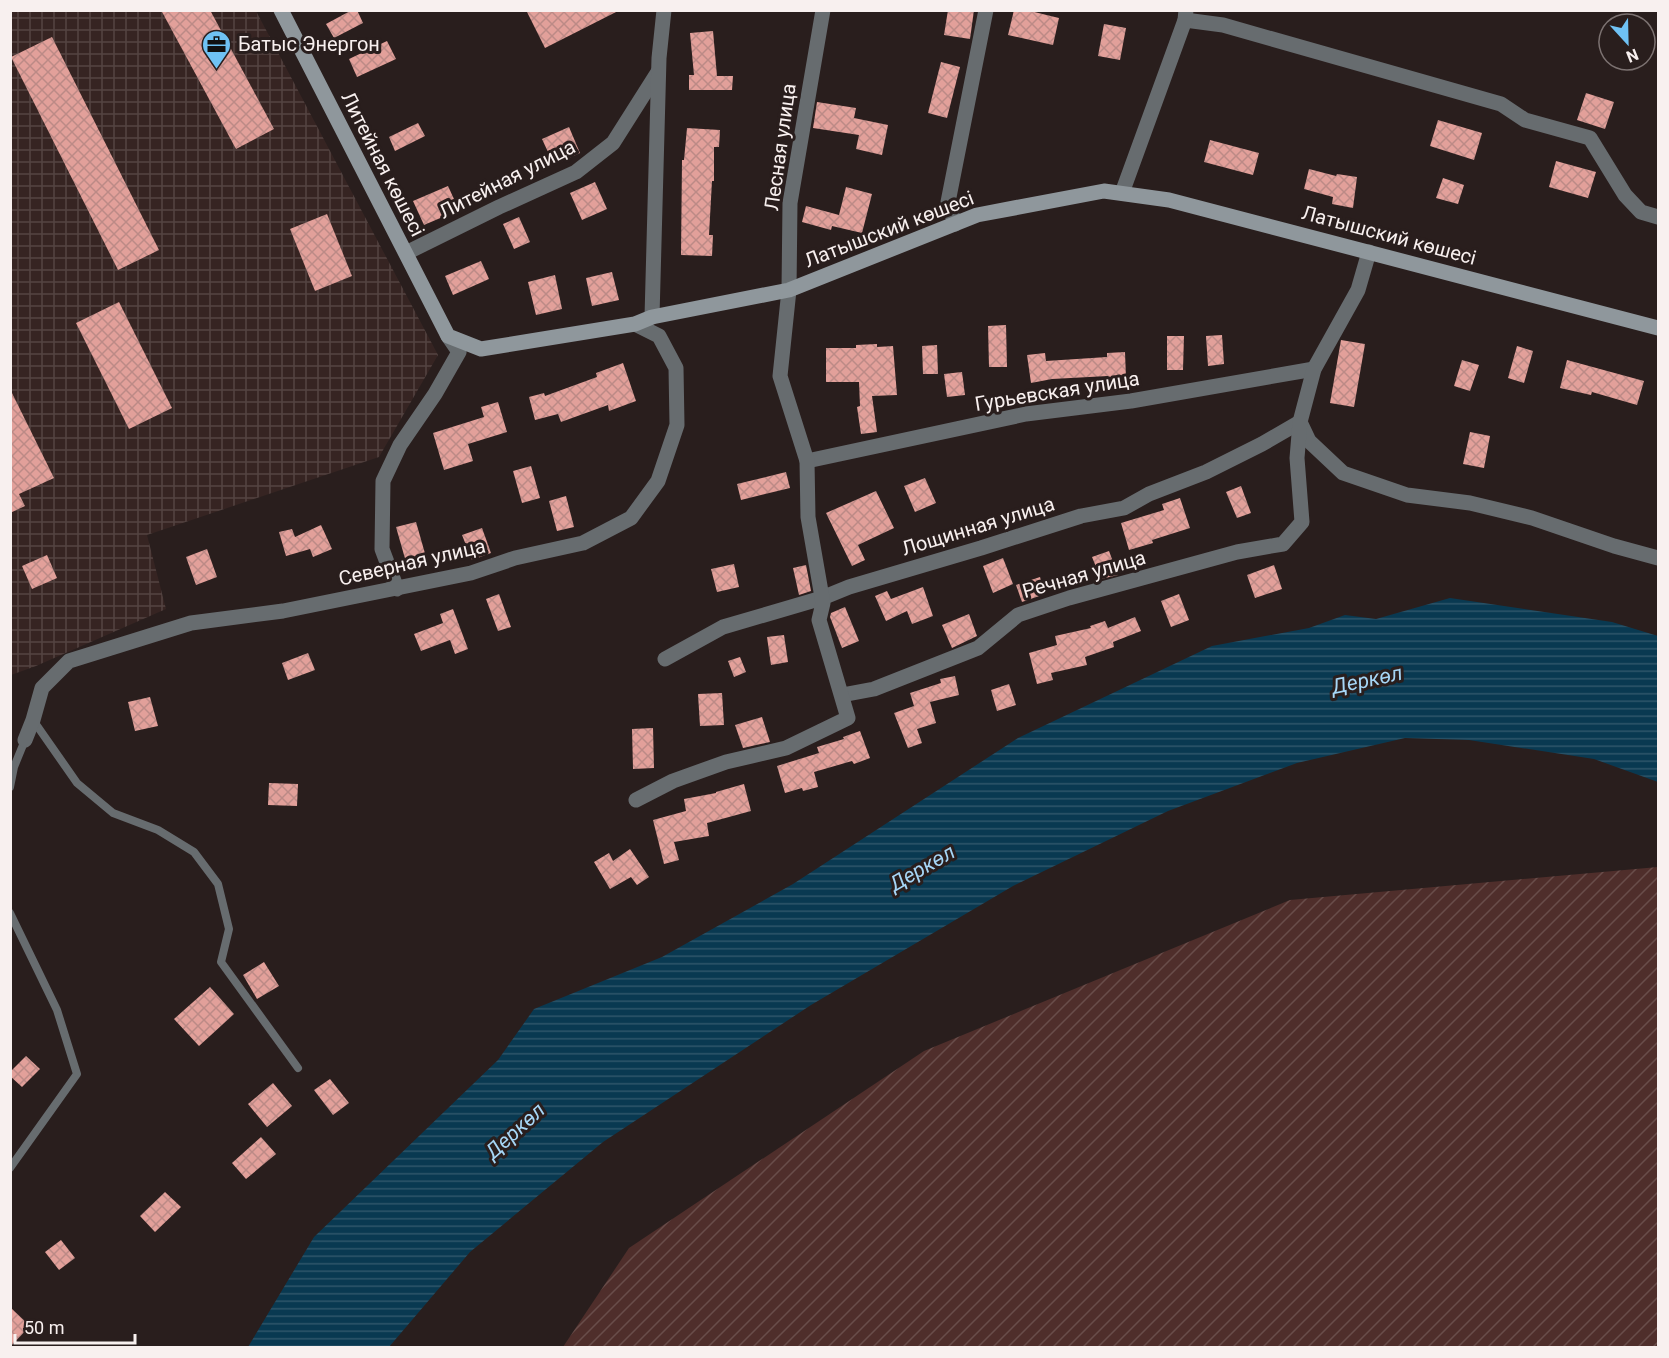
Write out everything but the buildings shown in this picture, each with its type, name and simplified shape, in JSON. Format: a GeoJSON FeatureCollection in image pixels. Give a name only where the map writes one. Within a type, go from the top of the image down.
{"type":"FeatureCollection","features":[{"type":"Feature","properties":{"kind":"street","name":"Литейная көшесі"},"geometry":{"type":"LineString","coordinates":[[280,10],[448,336]]}},
{"type":"Feature","properties":{"kind":"street","name":"Литейная улица"},"geometry":{"type":"LineString","coordinates":[[652,317],[658,72],[664,10]]}},
{"type":"Feature","properties":{"kind":"street","name":"Лесная улица"},"geometry":{"type":"LineString","coordinates":[[636,800],[674,781],[726,762],[786,748],[848,718],[819,620],[823,603],[808,517],[807,461],[780,376],[789,290],[790,203],[823,10]]}},
{"type":"Feature","properties":{"kind":"street"},"geometry":{"type":"LineString","coordinates":[[955,224],[948,202],[986,10]]}},
{"type":"Feature","properties":{"kind":"street"},"geometry":{"type":"LineString","coordinates":[[1122,193],[1186,15],[1501,104],[1525,120],[1590,138],[1625,195],[1641,212],[1659,217]]}},
{"type":"Feature","properties":{"kind":"street","name":"Литейная улица"},"geometry":{"type":"LineString","coordinates":[[405,253],[576,172],[613,143],[658,72]]}},
{"type":"Feature","properties":{"kind":"street","name":"Латышский көшесі"},"geometry":{"type":"LineString","coordinates":[[448,336],[481,349],[635,324],[652,317],[789,290],[977,215],[1104,191],[1169,200],[1659,328]]}},
{"type":"Feature","properties":{"kind":"street"},"geometry":{"type":"LineString","coordinates":[[1369,252],[1358,290],[1314,369],[1300,422],[1309,441],[1343,473],[1407,495],[1470,503],[1532,518],[1614,546],[1659,558]]}},
{"type":"Feature","properties":{"kind":"street","name":"Северная улица"},"geometry":{"type":"LineString","coordinates":[[25,740],[42,688],[69,661],[192,623],[284,611],[471,573],[515,558],[583,543],[631,518],[658,481],[677,425],[676,368],[658,336],[635,324]]}},
{"type":"Feature","properties":{"kind":"street"},"geometry":{"type":"LineString","coordinates":[[397,589],[382,549],[383,481],[400,445],[435,394],[459,352],[448,336]]}},
{"type":"Feature","properties":{"kind":"street","name":"Гурьевская улица"},"geometry":{"type":"LineString","coordinates":[[807,461],[1026,414],[1131,401],[1314,369]]}},
{"type":"Feature","properties":{"kind":"street","name":"Речная улица"},"geometry":{"type":"LineString","coordinates":[[842,695],[874,689],[978,648],[1018,615],[1069,598],[1237,552],[1283,544],[1302,522],[1297,458],[1300,422]]}},
{"type":"Feature","properties":{"kind":"street","name":"Лощинная улица"},"geometry":{"type":"LineString","coordinates":[[665,659],[723,627],[822,598],[849,587],[1059,522],[1124,508],[1149,494],[1263,444],[1300,422]]}},
{"type":"Feature","properties":{"kind":"lane"},"geometry":{"type":"LineString","coordinates":[[33,720],[77,783],[112,813],[158,830],[194,852],[218,884],[229,928],[221,962],[298,1068]]}},
{"type":"Feature","properties":{"kind":"lane"},"geometry":{"type":"LineString","coordinates":[[10,787],[14,767],[25,740]]}},
{"type":"Feature","properties":{"kind":"lane"},"geometry":{"type":"LineString","coordinates":[[10,913],[57,1011],[77,1074],[10,1168]]}},
{"type":"Feature","properties":{"kind":"shaded area"},"geometry":{"type":"Polygon","coordinates":[[[10,11],[256,11],[438,355],[379,457],[147,535],[166,609],[11,675],[10,11]]]}},
{"type":"Feature","properties":{"kind":"shaded area"},"geometry":{"type":"Polygon","coordinates":[[[1658,867],[1658,1347],[563,1347],[629,1248],[924,1051],[1290,900],[1658,867]]]}},
{"type":"Feature","properties":{"kind":"water","name":"Деркөл"},"geometry":{"type":"Polygon","coordinates":[[[1450,598],[1612,622],[1658,636],[1658,782],[1594,759],[1469,740],[1405,738],[1297,763],[1168,811],[1013,886],[811,1005],[603,1142],[470,1252],[389,1347],[248,1347],[314,1237],[498,1060],[534,1009],[662,957],[793,884],[1018,738],[1212,646],[1309,628],[1345,615],[1376,619],[1450,598]]]}},
{"type":"Feature","properties":{"kind":"place","name":"Батыс Энергон"},"geometry":{"type":"Point","coordinates":[217,70]}}]}
